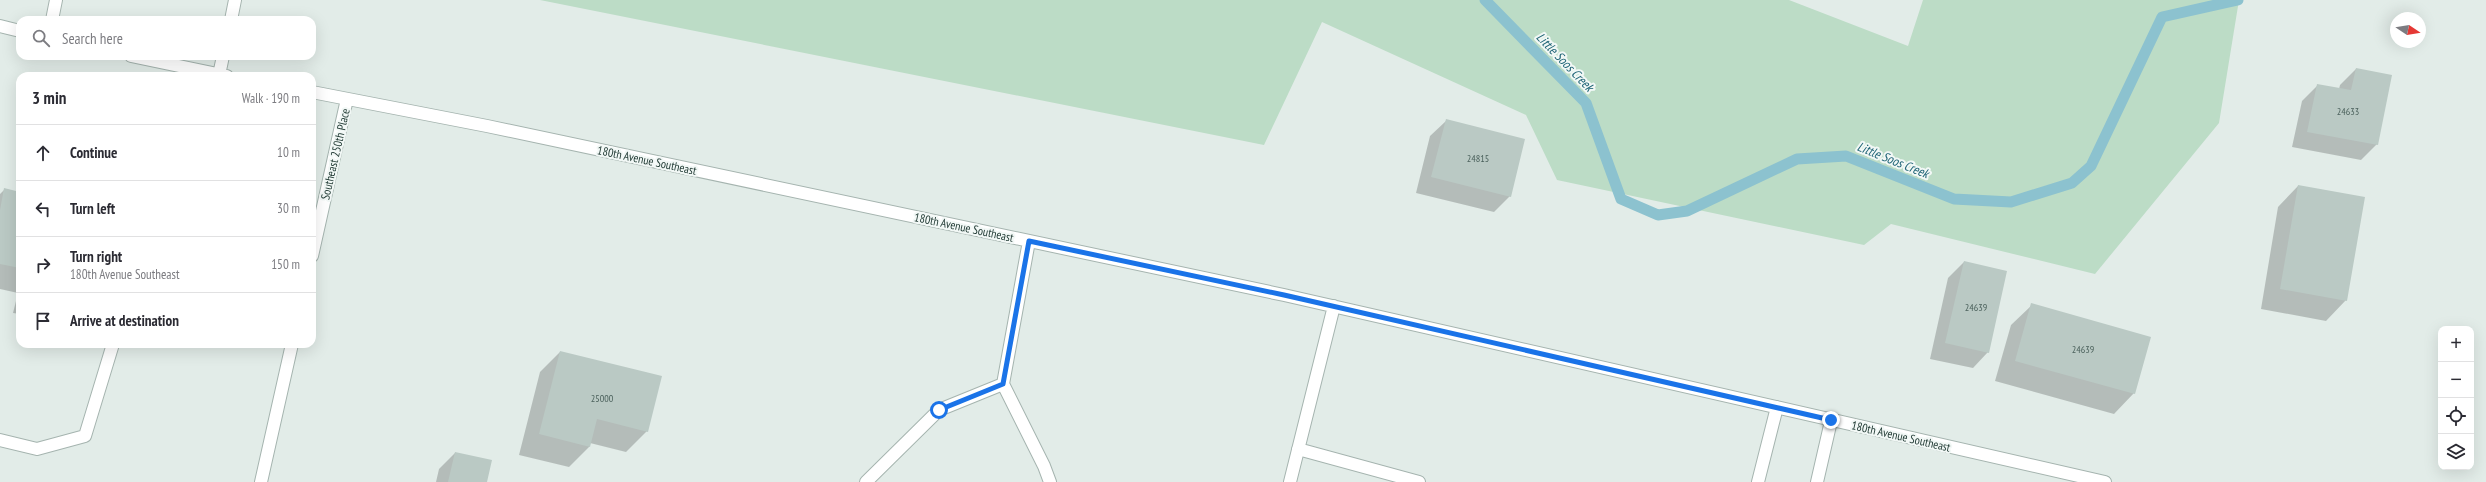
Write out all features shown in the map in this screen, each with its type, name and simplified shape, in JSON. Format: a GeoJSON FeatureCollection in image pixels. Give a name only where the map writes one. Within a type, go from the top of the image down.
{"type":"FeatureCollection","features":[{"type":"Feature","properties":{"kind":"street"},"geometry":{"type":"LineString","coordinates":[[53,16],[56,0]]}},
{"type":"Feature","properties":{"kind":"street"},"geometry":{"type":"LineString","coordinates":[[232,16],[235,0]]}},
{"type":"Feature","properties":{"kind":"street"},"geometry":{"type":"LineString","coordinates":[[0,26],[16,30]]}},
{"type":"Feature","properties":{"kind":"street"},"geometry":{"type":"LineString","coordinates":[[142,60],[171,71],[184,72]]}},
{"type":"Feature","properties":{"kind":"street"},"geometry":{"type":"LineString","coordinates":[[223,60],[223,72]]}},
{"type":"Feature","properties":{"kind":"street","name":"180th Avenue Southeast"},"geometry":{"type":"LineString","coordinates":[[316,93],[487,126],[1334,306],[2105,482]]}},
{"type":"Feature","properties":{"kind":"street","name":"Southeast 250th Place"},"geometry":{"type":"LineString","coordinates":[[316,238],[347,99]]}},
{"type":"Feature","properties":{"kind":"street"},"geometry":{"type":"LineString","coordinates":[[1029,241],[1003,384],[1044,466],[1050,482]]}},
{"type":"Feature","properties":{"kind":"street"},"geometry":{"type":"LineString","coordinates":[[1290,482],[1334,306]]}},
{"type":"Feature","properties":{"kind":"street"},"geometry":{"type":"LineString","coordinates":[[0,440],[37,449],[86,436],[112,348]]}},
{"type":"Feature","properties":{"kind":"street"},"geometry":{"type":"LineString","coordinates":[[262,482],[291,348]]}},
{"type":"Feature","properties":{"kind":"street"},"geometry":{"type":"LineString","coordinates":[[866,482],[939,410],[1003,384]]}},
{"type":"Feature","properties":{"kind":"street"},"geometry":{"type":"LineString","coordinates":[[1758,482],[1777,407]]}},
{"type":"Feature","properties":{"kind":"street"},"geometry":{"type":"LineString","coordinates":[[1817,482],[1831,420]]}},
{"type":"Feature","properties":{"kind":"street"},"geometry":{"type":"LineString","coordinates":[[1298,449],[1419,482]]}},
{"type":"Feature","properties":{"kind":"green space"},"geometry":{"type":"Polygon","coordinates":[[[540,0],[1789,0],[1908,46],[1923,0],[2239,0],[2219,123],[2095,274],[1891,224],[1864,245],[1557,180],[1526,115],[1322,22],[1264,145],[540,0]]]}},
{"type":"Feature","properties":{"kind":"building"},"geometry":{"type":"Polygon","coordinates":[[[2356,68],[2392,75],[2378,145],[2307,132],[2317,84],[2351,90],[2356,68]]]}},
{"type":"Feature","properties":{"kind":"building"},"geometry":{"type":"Polygon","coordinates":[[[1446,119],[1525,139],[1511,197],[1431,177],[1446,119]]]}},
{"type":"Feature","properties":{"kind":"building"},"geometry":{"type":"Polygon","coordinates":[[[2298,185],[2365,197],[2347,301],[2280,289],[2298,185]]]}},
{"type":"Feature","properties":{"kind":"building"},"geometry":{"type":"Polygon","coordinates":[[[4,188],[16,191],[16,267],[0,264],[0,210],[4,188]]]}},
{"type":"Feature","properties":{"kind":"building"},"geometry":{"type":"Polygon","coordinates":[[[1964,261],[2007,271],[1989,353],[1945,343],[1964,261]]]}},
{"type":"Feature","properties":{"kind":"building"},"geometry":{"type":"Polygon","coordinates":[[[2031,303],[2151,337],[2135,394],[2015,361],[2031,303]]]}},
{"type":"Feature","properties":{"kind":"building"},"geometry":{"type":"Polygon","coordinates":[[[560,351],[662,376],[648,432],[597,419],[590,447],[539,434],[560,351]]]}},
{"type":"Feature","properties":{"kind":"building"},"geometry":{"type":"Polygon","coordinates":[[[455,452],[492,460],[487,482],[448,482],[455,452]]]}},
{"type":"Feature","properties":{"kind":"waterway","name":"Little Soos Creek"},"geometry":{"type":"LineString","coordinates":[[1485,0],[1586,103],[1621,199],[1658,215],[1687,211],[1797,159],[1846,156],[1954,199],[2011,202],[2072,183],[2091,166],[2162,17],[2238,0]]}},
{"type":"Feature","properties":{"kind":"route"},"geometry":{"type":"LineString","coordinates":[[939,410],[1003,384],[1022,287],[1029,241],[1284,295],[1831,420]]}}]}
